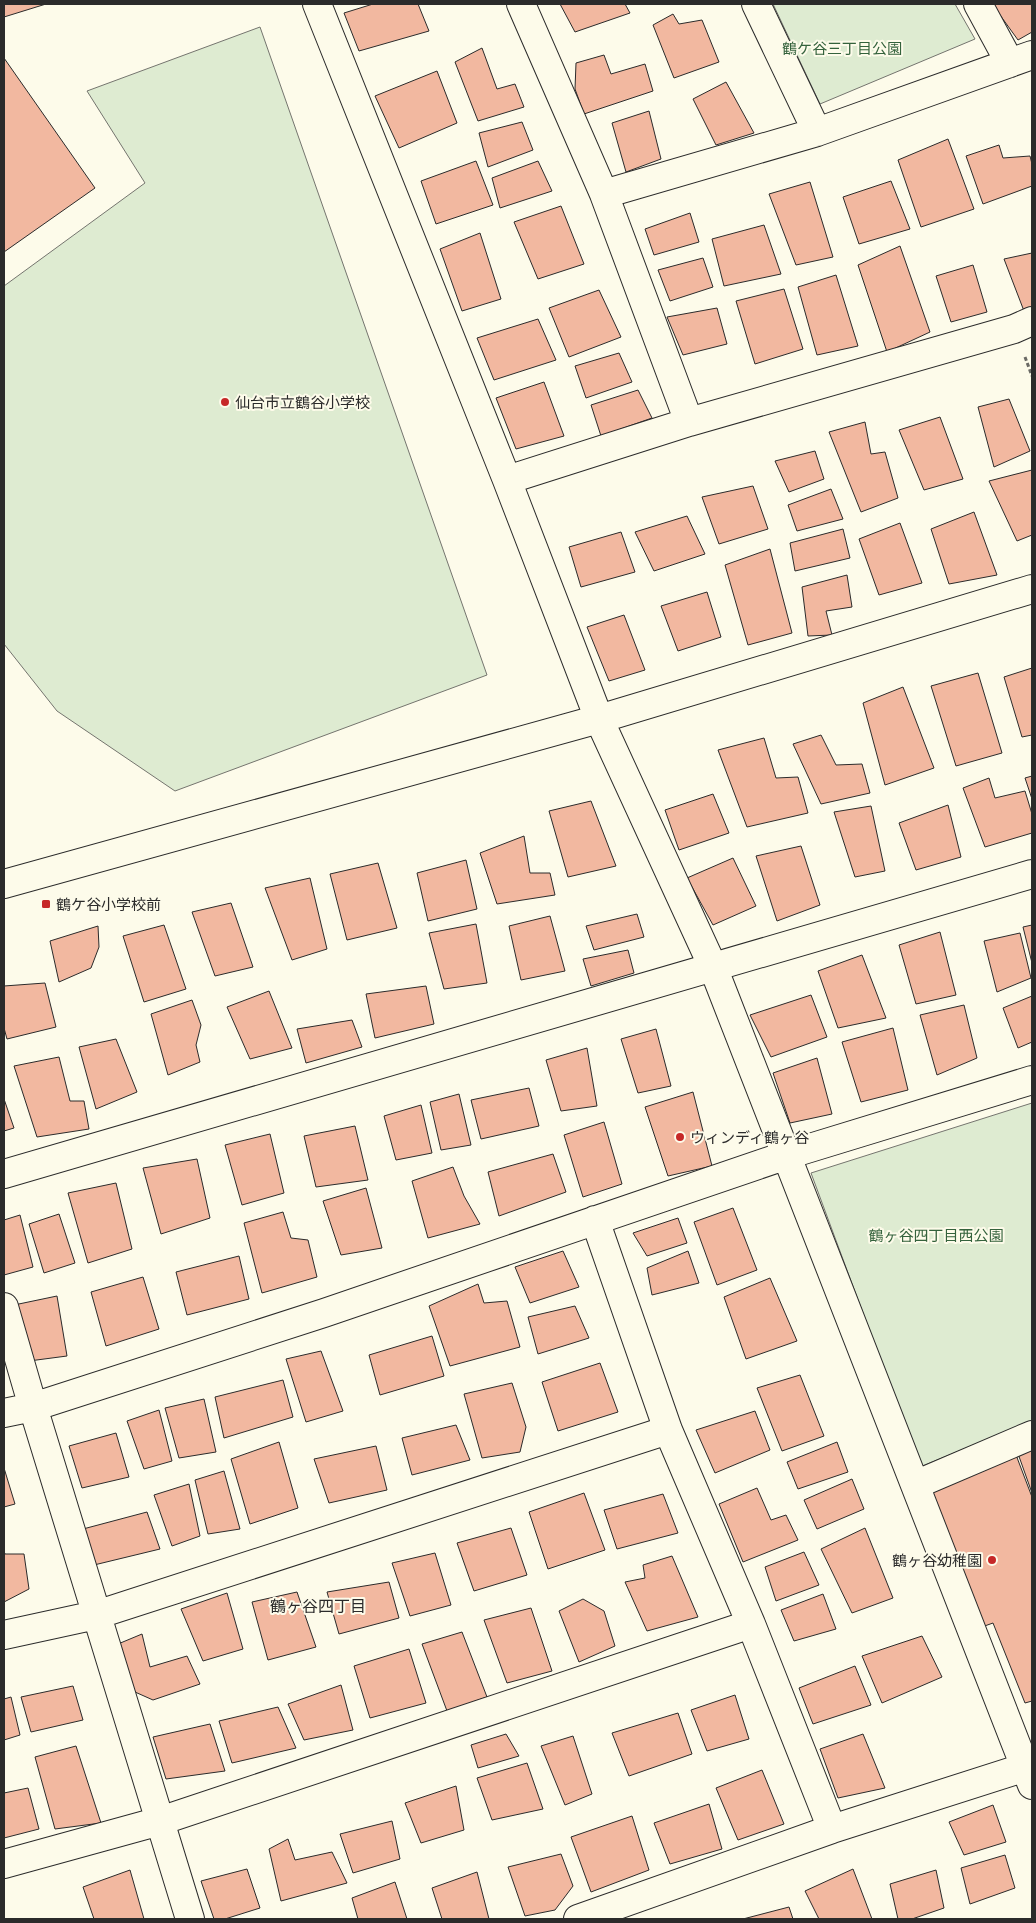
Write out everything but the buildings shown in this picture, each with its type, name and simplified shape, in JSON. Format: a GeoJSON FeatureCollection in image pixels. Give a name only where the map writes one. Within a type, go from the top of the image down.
{"type":"FeatureCollection","features":[{"type":"Feature","properties":{"kind":"street"},"geometry":{"type":"LineString","coordinates":[[317,4],[507,480],[599,719],[714,967],[915,1484],[1030,1772],[832,1829],[578,1919]]}},
{"type":"Feature","properties":{"kind":"street"},"geometry":{"type":"LineString","coordinates":[[521,4],[604,194],[689,422]]}},
{"type":"Feature","properties":{"kind":"street"},"geometry":{"type":"LineString","coordinates":[[756,4],[817,132]]}},
{"type":"Feature","properties":{"kind":"street"},"geometry":{"type":"LineString","coordinates":[[604,194],[817,132],[1021,59],[978,4]]}},
{"type":"Feature","properties":{"kind":"street"},"geometry":{"type":"LineString","coordinates":[[507,480],[689,422],[1014,329],[1032,321]]}},
{"type":"Feature","properties":{"kind":"street"},"geometry":{"type":"LineString","coordinates":[[4,884],[599,719],[1032,589]]}},
{"type":"Feature","properties":{"kind":"street"},"geometry":{"type":"LineString","coordinates":[[4,1174],[1032,874]]}},
{"type":"Feature","properties":{"kind":"street"},"geometry":{"type":"LineString","coordinates":[[4,1413],[33,1407],[324,1312],[786,1155],[1032,1080]]}},
{"type":"Feature","properties":{"kind":"street"},"geometry":{"type":"LineString","coordinates":[[595,1220],[668,1430],[751,1624],[832,1829]]}},
{"type":"Feature","properties":{"kind":"street"},"geometry":{"type":"LineString","coordinates":[[4,1308],[190,1919]]}},
{"type":"Feature","properties":{"kind":"street"},"geometry":{"type":"LineString","coordinates":[[4,1635],[96,1615],[668,1430]]}},
{"type":"Feature","properties":{"kind":"street"},"geometry":{"type":"LineString","coordinates":[[915,1484],[1032,1435]]}},
{"type":"Feature","properties":{"kind":"street"},"geometry":{"type":"LineString","coordinates":[[4,1864],[160,1821],[751,1624]]}},
{"type":"Feature","properties":{"kind":"green space","name":"鶴ケ谷三丁目公園"},"geometry":{"type":"Polygon","coordinates":[[[773,4],[955,4],[975,39],[820,104],[773,4]]]}},
{"type":"Feature","properties":{"kind":"green space","name":"仙台市立鶴谷小学校"},"geometry":{"type":"Polygon","coordinates":[[[260,27],[487,675],[175,791],[57,711],[4,644],[4,286],[145,183],[87,91],[260,27]]]}},
{"type":"Feature","properties":{"kind":"green space","name":"鶴ヶ谷四丁目西公園"},"geometry":{"type":"Polygon","coordinates":[[[1032,1103],[1032,1421],[920,1467],[811,1173],[1032,1103]]]}},
{"type":"Feature","properties":{"kind":"place","name":"仙台市立鶴谷小学校"},"geometry":{"type":"Point","coordinates":[225,402]}},
{"type":"Feature","properties":{"kind":"place","name":"鶴ケ谷小学校前"},"geometry":{"type":"Point","coordinates":[46,904]}},
{"type":"Feature","properties":{"kind":"place","name":"ウィンディ鶴ヶ谷"},"geometry":{"type":"Point","coordinates":[680,1137]}},
{"type":"Feature","properties":{"kind":"place","name":"鶴ヶ谷幼稚園"},"geometry":{"type":"Point","coordinates":[992,1560]}},
{"type":"Feature","properties":{"kind":"district","name":"鶴ヶ谷四丁目"},"geometry":{"type":"Point","coordinates":[318,1605]}}]}
